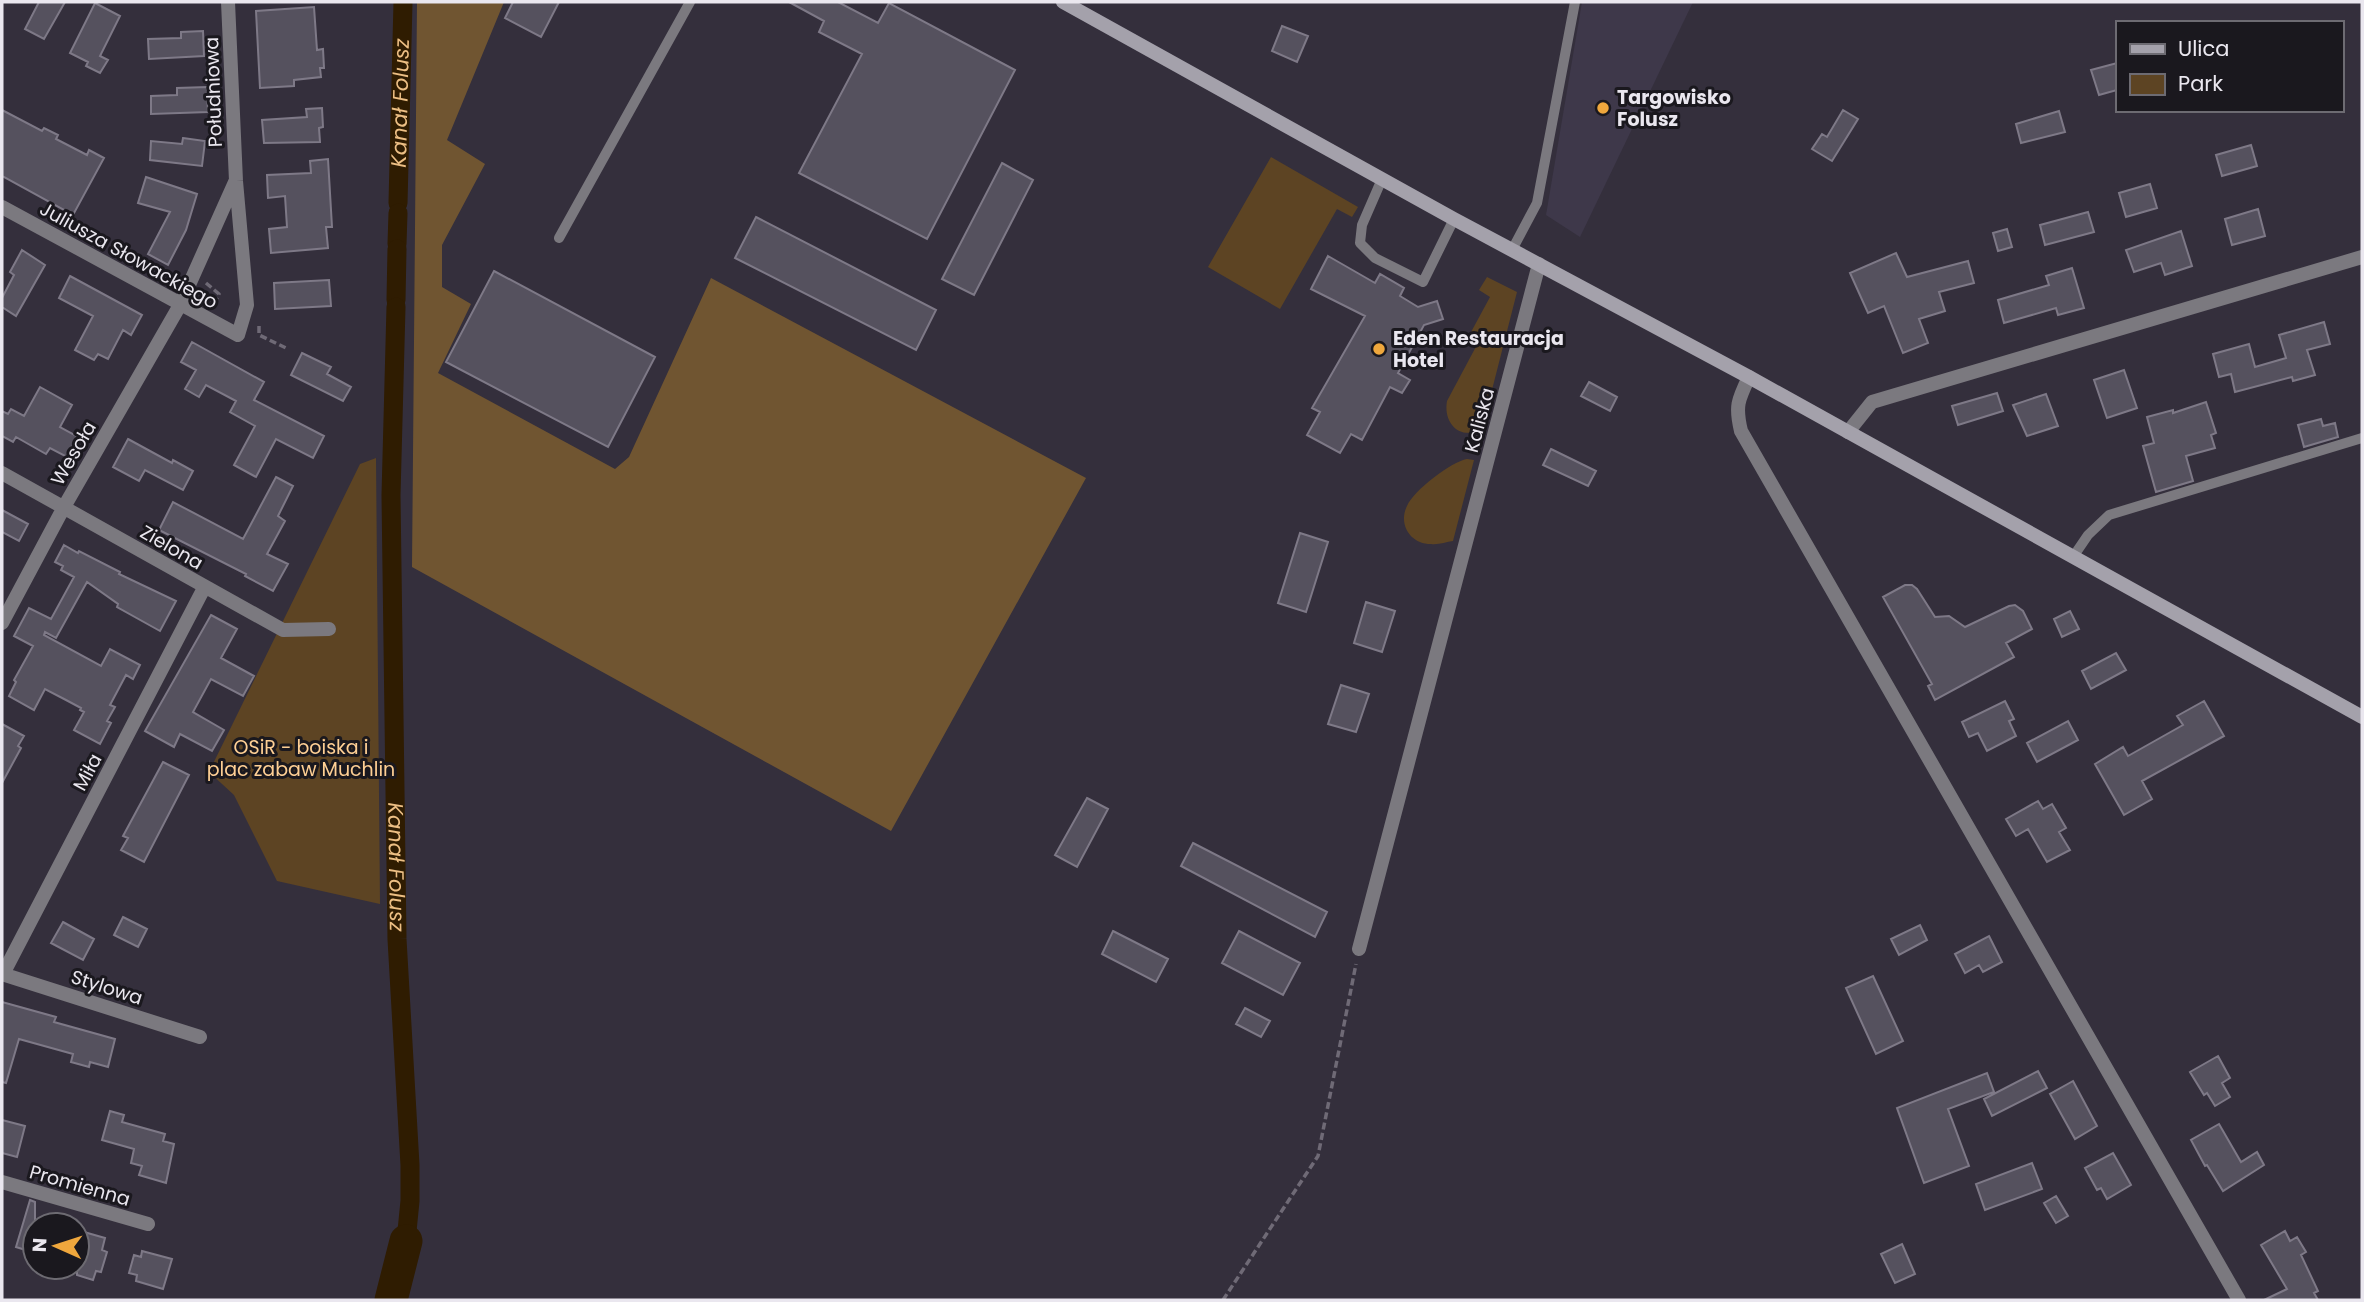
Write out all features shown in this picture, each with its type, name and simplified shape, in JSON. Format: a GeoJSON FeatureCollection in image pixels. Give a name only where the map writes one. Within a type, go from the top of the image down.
{"type":"FeatureCollection","features":[{"type":"Feature","properties":{"kind":"main road"},"geometry":{"type":"LineString","coordinates":[[1063,2],[1454,219],[1749,377],[2362,717]]}},
{"type":"Feature","properties":{"kind":"street","name":"Południowa"},"geometry":{"type":"LineString","coordinates":[[228,2],[236,181],[247,305],[238,335]]}},
{"type":"Feature","properties":{"kind":"street","name":"Południowa"},"geometry":{"type":"LineString","coordinates":[[180,305],[236,181]]}},
{"type":"Feature","properties":{"kind":"street","name":"Juliusza Słowackiego"},"geometry":{"type":"LineString","coordinates":[[2,207],[238,335]]}},
{"type":"Feature","properties":{"kind":"street"},"geometry":{"type":"LineString","coordinates":[[1848,432],[1872,401],[2362,257]]}},
{"type":"Feature","properties":{"kind":"street","name":"Kaliska"},"geometry":{"type":"LineString","coordinates":[[1359,949],[1539,264]]}},
{"type":"Feature","properties":{"kind":"street","name":"Wesoła"},"geometry":{"type":"LineString","coordinates":[[2,622],[64,507],[180,305]]}},
{"type":"Feature","properties":{"kind":"street"},"geometry":{"type":"LineString","coordinates":[[1749,377],[1737,401],[1741,431],[2239,1300]]}},
{"type":"Feature","properties":{"kind":"street","name":"Zielona"},"geometry":{"type":"LineString","coordinates":[[2,474],[283,630],[329,629]]}},
{"type":"Feature","properties":{"kind":"street","name":"Miła"},"geometry":{"type":"LineString","coordinates":[[2,974],[205,588]]}},
{"type":"Feature","properties":{"kind":"street","name":"Stylowa"},"geometry":{"type":"LineString","coordinates":[[2,974],[200,1037]]}},
{"type":"Feature","properties":{"kind":"street","name":"Promienna"},"geometry":{"type":"LineString","coordinates":[[2,1182],[148,1224]]}},
{"type":"Feature","properties":{"kind":"lane"},"geometry":{"type":"LineString","coordinates":[[559,238],[690,2]]}},
{"type":"Feature","properties":{"kind":"lane"},"geometry":{"type":"LineString","coordinates":[[1511,250],[1537,203],[1575,2]]}},
{"type":"Feature","properties":{"kind":"lane"},"geometry":{"type":"LineString","coordinates":[[1382,179],[1362,225],[1360,243],[1375,257],[1423,282],[1454,219]]}},
{"type":"Feature","properties":{"kind":"lane"},"geometry":{"type":"LineString","coordinates":[[2073,557],[2088,535],[2109,515],[2362,438]]}},
{"type":"Feature","properties":{"kind":"path"},"geometry":{"type":"LineString","coordinates":[[194,273],[219,294],[207,319]]}},
{"type":"Feature","properties":{"kind":"path"},"geometry":{"type":"LineString","coordinates":[[1223,1300],[1318,1156],[1359,949]]}},
{"type":"Feature","properties":{"kind":"shaded area"},"geometry":{"type":"Polygon","coordinates":[[[417,2],[504,2],[447,140],[485,164],[442,245],[442,287],[471,304],[438,373],[615,469],[629,457],[711,278],[1086,478],[891,831],[412,567],[417,2]]]}},
{"type":"Feature","properties":{"kind":"shaded area","name":"Targowisko Folusz"},"geometry":{"type":"Polygon","coordinates":[[[1582,2],[1693,2],[1580,237],[1546,215],[1582,2]]]}},
{"type":"Feature","properties":{"kind":"green space"},"geometry":{"type":"Polygon","coordinates":[[[1271,157],[1358,207],[1352,217],[1337,209],[1280,309],[1208,267],[1271,157]]]}},
{"type":"Feature","properties":{"kind":"green space"},"geometry":{"type":"Polygon","coordinates":[[[1487,277],[1517,292],[1482,429],[1467,433],[1455,428],[1451,423],[1446,409],[1447,401],[1479,341],[1470,334],[1490,297],[1479,290],[1487,277]]]}},
{"type":"Feature","properties":{"kind":"green space","name":"OSiR - boiska i plac zabaw Muchlin"},"geometry":{"type":"Polygon","coordinates":[[[376,458],[380,904],[277,881],[234,795],[209,772],[360,464],[376,458]]]}},
{"type":"Feature","properties":{"kind":"green space"},"geometry":{"type":"Polygon","coordinates":[[[1467,459],[1474,460],[1453,541],[1434,544],[1417,541],[1405,526],[1407,506],[1425,485],[1443,471],[1467,459]]]}},
{"type":"Feature","properties":{"kind":"building"},"geometry":{"type":"Polygon","coordinates":[[[39,2],[65,2],[44,39],[25,29],[39,2]]]}},
{"type":"Feature","properties":{"kind":"building"},"geometry":{"type":"Polygon","coordinates":[[[513,2],[559,2],[541,37],[505,18],[513,2]]]}},
{"type":"Feature","properties":{"kind":"building"},"geometry":{"type":"Polygon","coordinates":[[[789,2],[838,2],[878,23],[889,3],[1015,70],[927,239],[799,173],[862,54],[819,32],[824,21],[789,2]]]}},
{"type":"Feature","properties":{"kind":"building"},"geometry":{"type":"Polygon","coordinates":[[[95,3],[120,16],[100,56],[108,60],[100,73],[86,66],[88,62],[70,53],[95,3]]]}},
{"type":"Feature","properties":{"kind":"building"},"geometry":{"type":"Polygon","coordinates":[[[314,7],[317,50],[323,49],[324,68],[320,68],[321,77],[294,80],[294,86],[260,88],[256,11],[314,7]]]}},
{"type":"Feature","properties":{"kind":"building"},"geometry":{"type":"Polygon","coordinates":[[[1282,26],[1308,36],[1297,62],[1272,51],[1282,26]]]}},
{"type":"Feature","properties":{"kind":"building"},"geometry":{"type":"Polygon","coordinates":[[[203,31],[204,56],[149,59],[148,39],[181,38],[181,32],[203,31]]]}},
{"type":"Feature","properties":{"kind":"building"},"geometry":{"type":"Polygon","coordinates":[[[2116,63],[2116,90],[2099,95],[2091,70],[2116,63]]]}},
{"type":"Feature","properties":{"kind":"building"},"geometry":{"type":"Polygon","coordinates":[[[207,87],[208,112],[151,114],[151,96],[177,95],[177,88],[207,87]]]}},
{"type":"Feature","properties":{"kind":"building"},"geometry":{"type":"Polygon","coordinates":[[[322,108],[323,127],[319,128],[320,142],[264,143],[262,120],[307,117],[306,109],[322,108]]]}},
{"type":"Feature","properties":{"kind":"building"},"geometry":{"type":"Polygon","coordinates":[[[2,110],[42,131],[44,128],[58,135],[56,139],[87,155],[89,150],[104,158],[73,215],[2,176],[2,110]]]}},
{"type":"Feature","properties":{"kind":"building"},"geometry":{"type":"Polygon","coordinates":[[[1843,110],[1858,119],[1832,161],[1812,149],[1822,134],[1827,137],[1843,110]]]}},
{"type":"Feature","properties":{"kind":"building"},"geometry":{"type":"Polygon","coordinates":[[[2059,111],[2065,132],[2021,143],[2016,124],[2059,111]]]}},
{"type":"Feature","properties":{"kind":"building"},"geometry":{"type":"Polygon","coordinates":[[[183,138],[205,141],[202,166],[150,160],[151,141],[182,144],[183,138]]]}},
{"type":"Feature","properties":{"kind":"building"},"geometry":{"type":"Polygon","coordinates":[[[2251,145],[2257,166],[2222,176],[2216,155],[2251,145]]]}},
{"type":"Feature","properties":{"kind":"building"},"geometry":{"type":"Polygon","coordinates":[[[328,159],[332,227],[326,227],[328,248],[271,253],[269,229],[287,227],[285,196],[268,198],[267,175],[311,173],[310,161],[328,159]]]}},
{"type":"Feature","properties":{"kind":"building"},"geometry":{"type":"Polygon","coordinates":[[[1002,163],[1033,180],[974,295],[942,279],[1002,163]]]}},
{"type":"Feature","properties":{"kind":"building"},"geometry":{"type":"Polygon","coordinates":[[[146,177],[197,194],[186,230],[168,265],[148,254],[170,212],[138,203],[146,177]]]}},
{"type":"Feature","properties":{"kind":"building"},"geometry":{"type":"Polygon","coordinates":[[[2150,184],[2157,208],[2126,217],[2119,193],[2150,184]]]}},
{"type":"Feature","properties":{"kind":"building"},"geometry":{"type":"Polygon","coordinates":[[[2258,209],[2265,236],[2232,245],[2225,219],[2258,209]]]}},
{"type":"Feature","properties":{"kind":"building"},"geometry":{"type":"Polygon","coordinates":[[[2088,212],[2094,232],[2045,245],[2040,225],[2088,212]]]}},
{"type":"Feature","properties":{"kind":"building"},"geometry":{"type":"Polygon","coordinates":[[[756,217],[936,310],[916,350],[735,258],[756,217]]]}},
{"type":"Feature","properties":{"kind":"building"},"geometry":{"type":"Polygon","coordinates":[[[2007,229],[2012,247],[1998,251],[1993,233],[2007,229]]]}},
{"type":"Feature","properties":{"kind":"building"},"geometry":{"type":"Polygon","coordinates":[[[2181,231],[2192,266],[2165,275],[2161,263],[2134,272],[2126,250],[2181,231]]]}},
{"type":"Feature","properties":{"kind":"building"},"geometry":{"type":"Polygon","coordinates":[[[22,250],[45,265],[16,316],[2,307],[2,298],[14,275],[10,272],[22,250]]]}},
{"type":"Feature","properties":{"kind":"building"},"geometry":{"type":"Polygon","coordinates":[[[1896,253],[1907,277],[1968,261],[1974,283],[1939,292],[1945,311],[1919,319],[1928,343],[1903,353],[1884,306],[1868,313],[1850,273],[1896,253]]]}},
{"type":"Feature","properties":{"kind":"building","name":"Eden Restauracja Hotel"},"geometry":{"type":"Polygon","coordinates":[[[1328,256],[1375,283],[1380,274],[1404,288],[1400,296],[1418,307],[1437,301],[1443,319],[1424,325],[1398,373],[1410,380],[1402,393],[1390,387],[1362,440],[1351,434],[1340,453],[1307,435],[1320,412],[1312,408],[1365,316],[1311,289],[1328,256]]]}},
{"type":"Feature","properties":{"kind":"building"},"geometry":{"type":"Polygon","coordinates":[[[2072,268],[2084,308],[2058,315],[2056,308],[2004,323],[1998,300],[2049,285],[2046,276],[2072,268]]]}},
{"type":"Feature","properties":{"kind":"building"},"geometry":{"type":"Polygon","coordinates":[[[494,271],[655,357],[608,447],[446,362],[494,271]]]}},
{"type":"Feature","properties":{"kind":"building"},"geometry":{"type":"Polygon","coordinates":[[[70,276],[142,315],[131,335],[123,330],[108,359],[98,354],[94,360],[75,350],[93,316],[59,298],[70,276]]]}},
{"type":"Feature","properties":{"kind":"building"},"geometry":{"type":"Polygon","coordinates":[[[329,280],[331,306],[275,309],[274,283],[329,280]]]}},
{"type":"Feature","properties":{"kind":"building"},"geometry":{"type":"Polygon","coordinates":[[[2324,322],[2330,344],[2307,350],[2315,375],[2293,381],[2292,377],[2235,392],[2231,374],[2219,377],[2213,354],[2249,344],[2255,367],[2286,358],[2279,335],[2324,322]]]}},
{"type":"Feature","properties":{"kind":"building"},"geometry":{"type":"Polygon","coordinates":[[[192,342],[264,382],[254,400],[324,436],[313,458],[276,439],[256,477],[234,465],[255,426],[230,412],[236,401],[206,385],[199,397],[185,389],[196,370],[181,362],[192,342]]]}},
{"type":"Feature","properties":{"kind":"building"},"geometry":{"type":"Polygon","coordinates":[[[302,353],[331,367],[327,374],[351,387],[343,401],[291,375],[302,353]]]}},
{"type":"Feature","properties":{"kind":"building"},"geometry":{"type":"Polygon","coordinates":[[[2124,370],[2137,408],[2107,418],[2094,380],[2124,370]]]}},
{"type":"Feature","properties":{"kind":"building"},"geometry":{"type":"Polygon","coordinates":[[[1589,382],[1617,397],[1610,411],[1581,396],[1589,382]]]}},
{"type":"Feature","properties":{"kind":"building"},"geometry":{"type":"Polygon","coordinates":[[[40,387],[72,405],[60,427],[78,437],[67,457],[50,448],[46,454],[16,437],[13,442],[2,436],[2,411],[8,414],[11,409],[24,416],[40,387]]]}},
{"type":"Feature","properties":{"kind":"building"},"geometry":{"type":"Polygon","coordinates":[[[1997,393],[2003,411],[1958,425],[1952,406],[1997,393]]]}},
{"type":"Feature","properties":{"kind":"building"},"geometry":{"type":"Polygon","coordinates":[[[2046,394],[2058,426],[2027,436],[2013,405],[2046,394]]]}},
{"type":"Feature","properties":{"kind":"building"},"geometry":{"type":"Polygon","coordinates":[[[2206,402],[2216,433],[2211,435],[2215,448],[2186,456],[2193,481],[2156,492],[2143,446],[2154,443],[2147,417],[2173,410],[2173,413],[2206,402]]]}},
{"type":"Feature","properties":{"kind":"building"},"geometry":{"type":"Polygon","coordinates":[[[2321,419],[2323,426],[2335,423],[2338,437],[2304,447],[2298,425],[2321,419]]]}},
{"type":"Feature","properties":{"kind":"building"},"geometry":{"type":"Polygon","coordinates":[[[128,439],[193,471],[183,490],[145,470],[139,481],[113,467],[128,439]]]}},
{"type":"Feature","properties":{"kind":"building"},"geometry":{"type":"Polygon","coordinates":[[[1551,449],[1596,471],[1588,486],[1543,465],[1551,449]]]}},
{"type":"Feature","properties":{"kind":"building"},"geometry":{"type":"Polygon","coordinates":[[[276,477],[293,486],[278,516],[285,521],[267,554],[288,564],[273,591],[245,576],[246,574],[159,530],[173,502],[243,539],[276,477]]]}},
{"type":"Feature","properties":{"kind":"building"},"geometry":{"type":"Polygon","coordinates":[[[2,510],[28,524],[19,541],[2,532],[2,510]]]}},
{"type":"Feature","properties":{"kind":"building"},"geometry":{"type":"Polygon","coordinates":[[[1300,533],[1328,542],[1306,612],[1278,603],[1300,533]]]}},
{"type":"Feature","properties":{"kind":"building"},"geometry":{"type":"Polygon","coordinates":[[[64,545],[176,601],[160,631],[117,607],[118,604],[87,582],[56,638],[45,632],[44,635],[101,666],[110,649],[140,665],[133,679],[126,675],[110,705],[115,707],[107,721],[111,723],[100,744],[74,730],[84,712],[66,700],[45,689],[34,710],[9,696],[16,682],[14,680],[33,646],[14,636],[29,608],[51,619],[74,577],[61,570],[63,566],[55,562],[64,545]]]}},
{"type":"Feature","properties":{"kind":"building"},"geometry":{"type":"Polygon","coordinates":[[[1905,585],[1912,585],[1917,589],[1935,617],[1949,616],[1965,627],[2015,605],[2023,611],[2032,629],[2006,643],[2014,657],[1935,700],[1928,686],[1932,684],[1883,597],[1905,585]]]}},
{"type":"Feature","properties":{"kind":"building"},"geometry":{"type":"Polygon","coordinates":[[[1366,602],[1395,611],[1382,652],[1354,643],[1366,602]]]}},
{"type":"Feature","properties":{"kind":"building"},"geometry":{"type":"Polygon","coordinates":[[[2070,611],[2079,629],[2062,637],[2054,619],[2070,611]]]}},
{"type":"Feature","properties":{"kind":"building"},"geometry":{"type":"Polygon","coordinates":[[[211,615],[237,629],[221,658],[254,676],[243,696],[211,679],[193,712],[224,730],[212,751],[180,734],[174,747],[145,731],[211,615]]]}},
{"type":"Feature","properties":{"kind":"building"},"geometry":{"type":"Polygon","coordinates":[[[2116,653],[2126,670],[2091,689],[2082,671],[2116,653]]]}},
{"type":"Feature","properties":{"kind":"building"},"geometry":{"type":"Polygon","coordinates":[[[1341,685],[1369,694],[1356,732],[1328,724],[1341,685]]]}},
{"type":"Feature","properties":{"kind":"building"},"geometry":{"type":"Polygon","coordinates":[[[2005,701],[2014,719],[2009,721],[2016,736],[1987,751],[1978,733],[1969,737],[1962,722],[2005,701]]]}},
{"type":"Feature","properties":{"kind":"building"},"geometry":{"type":"Polygon","coordinates":[[[2204,701],[2224,736],[2142,781],[2152,799],[2124,815],[2095,764],[2123,747],[2128,756],[2183,725],[2177,716],[2204,701]]]}},
{"type":"Feature","properties":{"kind":"building"},"geometry":{"type":"Polygon","coordinates":[[[2068,721],[2078,740],[2037,762],[2027,743],[2068,721]]]}},
{"type":"Feature","properties":{"kind":"building"},"geometry":{"type":"Polygon","coordinates":[[[2,724],[24,736],[18,746],[21,748],[2,783],[2,724]]]}},
{"type":"Feature","properties":{"kind":"building"},"geometry":{"type":"Polygon","coordinates":[[[163,762],[189,775],[144,862],[121,850],[128,838],[123,836],[163,762]]]}},
{"type":"Feature","properties":{"kind":"building"},"geometry":{"type":"Polygon","coordinates":[[[1087,798],[1108,809],[1077,867],[1055,855],[1087,798]]]}},
{"type":"Feature","properties":{"kind":"building"},"geometry":{"type":"Polygon","coordinates":[[[2038,801],[2043,809],[2052,804],[2066,828],[2059,832],[2070,850],[2047,862],[2028,829],[2016,836],[2006,819],[2038,801]]]}},
{"type":"Feature","properties":{"kind":"building"},"geometry":{"type":"Polygon","coordinates":[[[1193,843],[1327,912],[1315,937],[1181,866],[1193,843]]]}},
{"type":"Feature","properties":{"kind":"building"},"geometry":{"type":"Polygon","coordinates":[[[123,917],[147,929],[138,947],[114,935],[123,917]]]}},
{"type":"Feature","properties":{"kind":"building"},"geometry":{"type":"Polygon","coordinates":[[[63,922],[94,939],[83,960],[51,943],[63,922]]]}},
{"type":"Feature","properties":{"kind":"building"},"geometry":{"type":"Polygon","coordinates":[[[1920,925],[1927,940],[1899,955],[1891,939],[1920,925]]]}},
{"type":"Feature","properties":{"kind":"building"},"geometry":{"type":"Polygon","coordinates":[[[1113,931],[1168,959],[1156,982],[1102,954],[1113,931]]]}},
{"type":"Feature","properties":{"kind":"building"},"geometry":{"type":"Polygon","coordinates":[[[1239,931],[1300,963],[1283,995],[1222,963],[1239,931]]]}},
{"type":"Feature","properties":{"kind":"building"},"geometry":{"type":"Polygon","coordinates":[[[1989,936],[2002,962],[1983,972],[1979,965],[1965,973],[1955,954],[1989,936]]]}},
{"type":"Feature","properties":{"kind":"building"},"geometry":{"type":"Polygon","coordinates":[[[1873,976],[1903,1041],[1876,1054],[1846,988],[1873,976]]]}},
{"type":"Feature","properties":{"kind":"building"},"geometry":{"type":"Polygon","coordinates":[[[2,1002],[56,1017],[54,1022],[115,1039],[108,1067],[90,1062],[89,1067],[71,1062],[73,1054],[19,1039],[6,1083],[2,1082],[2,1002]]]}},
{"type":"Feature","properties":{"kind":"building"},"geometry":{"type":"Polygon","coordinates":[[[1245,1008],[1270,1021],[1261,1037],[1236,1024],[1245,1008]]]}},
{"type":"Feature","properties":{"kind":"building"},"geometry":{"type":"Polygon","coordinates":[[[2218,1056],[2230,1078],[2222,1083],[2230,1097],[2215,1106],[2207,1093],[2204,1095],[2190,1072],[2218,1056]]]}},
{"type":"Feature","properties":{"kind":"building"},"geometry":{"type":"Polygon","coordinates":[[[2038,1071],[2047,1088],[1992,1116],[1984,1099],[2038,1071]]]}},
{"type":"Feature","properties":{"kind":"building"},"geometry":{"type":"Polygon","coordinates":[[[1987,1073],[1994,1092],[1948,1109],[1969,1166],[1924,1183],[1897,1108],[1987,1073]]]}},
{"type":"Feature","properties":{"kind":"building"},"geometry":{"type":"Polygon","coordinates":[[[2073,1081],[2097,1126],[2075,1139],[2050,1094],[2073,1081]]]}},
{"type":"Feature","properties":{"kind":"building"},"geometry":{"type":"Polygon","coordinates":[[[110,1111],[124,1115],[122,1122],[165,1134],[163,1141],[174,1144],[166,1183],[139,1175],[142,1166],[131,1163],[134,1149],[102,1140],[110,1111]]]}},
{"type":"Feature","properties":{"kind":"building"},"geometry":{"type":"Polygon","coordinates":[[[2,1120],[25,1126],[17,1157],[2,1153],[2,1120]]]}},
{"type":"Feature","properties":{"kind":"building"},"geometry":{"type":"Polygon","coordinates":[[[2219,1124],[2241,1162],[2257,1152],[2264,1165],[2223,1191],[2191,1140],[2219,1124]]]}},
{"type":"Feature","properties":{"kind":"building"},"geometry":{"type":"Polygon","coordinates":[[[2113,1153],[2131,1185],[2107,1199],[2101,1188],[2097,1190],[2085,1168],[2113,1153]]]}},
{"type":"Feature","properties":{"kind":"building"},"geometry":{"type":"Polygon","coordinates":[[[2032,1163],[2042,1189],[1985,1210],[1976,1184],[2032,1163]]]}},
{"type":"Feature","properties":{"kind":"building"},"geometry":{"type":"Polygon","coordinates":[[[2056,1196],[2068,1216],[2056,1223],[2044,1203],[2056,1196]]]}},
{"type":"Feature","properties":{"kind":"building"},"geometry":{"type":"Polygon","coordinates":[[[30,1200],[35,1202],[35,1211],[27,1211],[30,1200]]]}},
{"type":"Feature","properties":{"kind":"building"},"geometry":{"type":"Polygon","coordinates":[[[21,1230],[21,1249],[16,1247],[21,1230]]]}},
{"type":"Feature","properties":{"kind":"building"},"geometry":{"type":"Polygon","coordinates":[[[2285,1231],[2290,1241],[2297,1237],[2306,1252],[2301,1255],[2318,1291],[2314,1293],[2318,1300],[2264,1300],[2287,1289],[2261,1245],[2285,1231]]]}},
{"type":"Feature","properties":{"kind":"building"},"geometry":{"type":"Polygon","coordinates":[[[91,1234],[105,1238],[102,1250],[107,1252],[101,1272],[96,1271],[93,1280],[91,1234]]]}},
{"type":"Feature","properties":{"kind":"building"},"geometry":{"type":"Polygon","coordinates":[[[1902,1244],[1915,1274],[1895,1283],[1881,1254],[1902,1244]]]}},
{"type":"Feature","properties":{"kind":"building"},"geometry":{"type":"Polygon","coordinates":[[[142,1251],[172,1259],[163,1289],[136,1281],[137,1275],[129,1273],[134,1255],[141,1257],[142,1251]]]}},
{"type":"Feature","properties":{"kind":"waterway","name":"Kanał Folusz"},"geometry":{"type":"LineString","coordinates":[[398,203],[403,2]]}},
{"type":"Feature","properties":{"kind":"waterway","name":"Kanał Folusz"},"geometry":{"type":"LineString","coordinates":[[397,244],[398,213]]}},
{"type":"Feature","properties":{"kind":"waterway","name":"Kanał Folusz"},"geometry":{"type":"LineString","coordinates":[[396,300],[397,249]]}},
{"type":"Feature","properties":{"kind":"waterway","name":"Kanał Folusz"},"geometry":{"type":"LineString","coordinates":[[396,307],[391,495],[397,939],[410,1165],[406,1241]]}},
{"type":"Feature","properties":{"kind":"waterway","name":"Kanał Folusz"},"geometry":{"type":"LineString","coordinates":[[391,1300],[406,1241]]}},
{"type":"Feature","properties":{"kind":"place","name":"Targowisko Folusz"},"geometry":{"type":"Point","coordinates":[1603,108]}},
{"type":"Feature","properties":{"kind":"place","name":"Eden Restauracja Hotel"},"geometry":{"type":"Point","coordinates":[1379,349]}}]}
